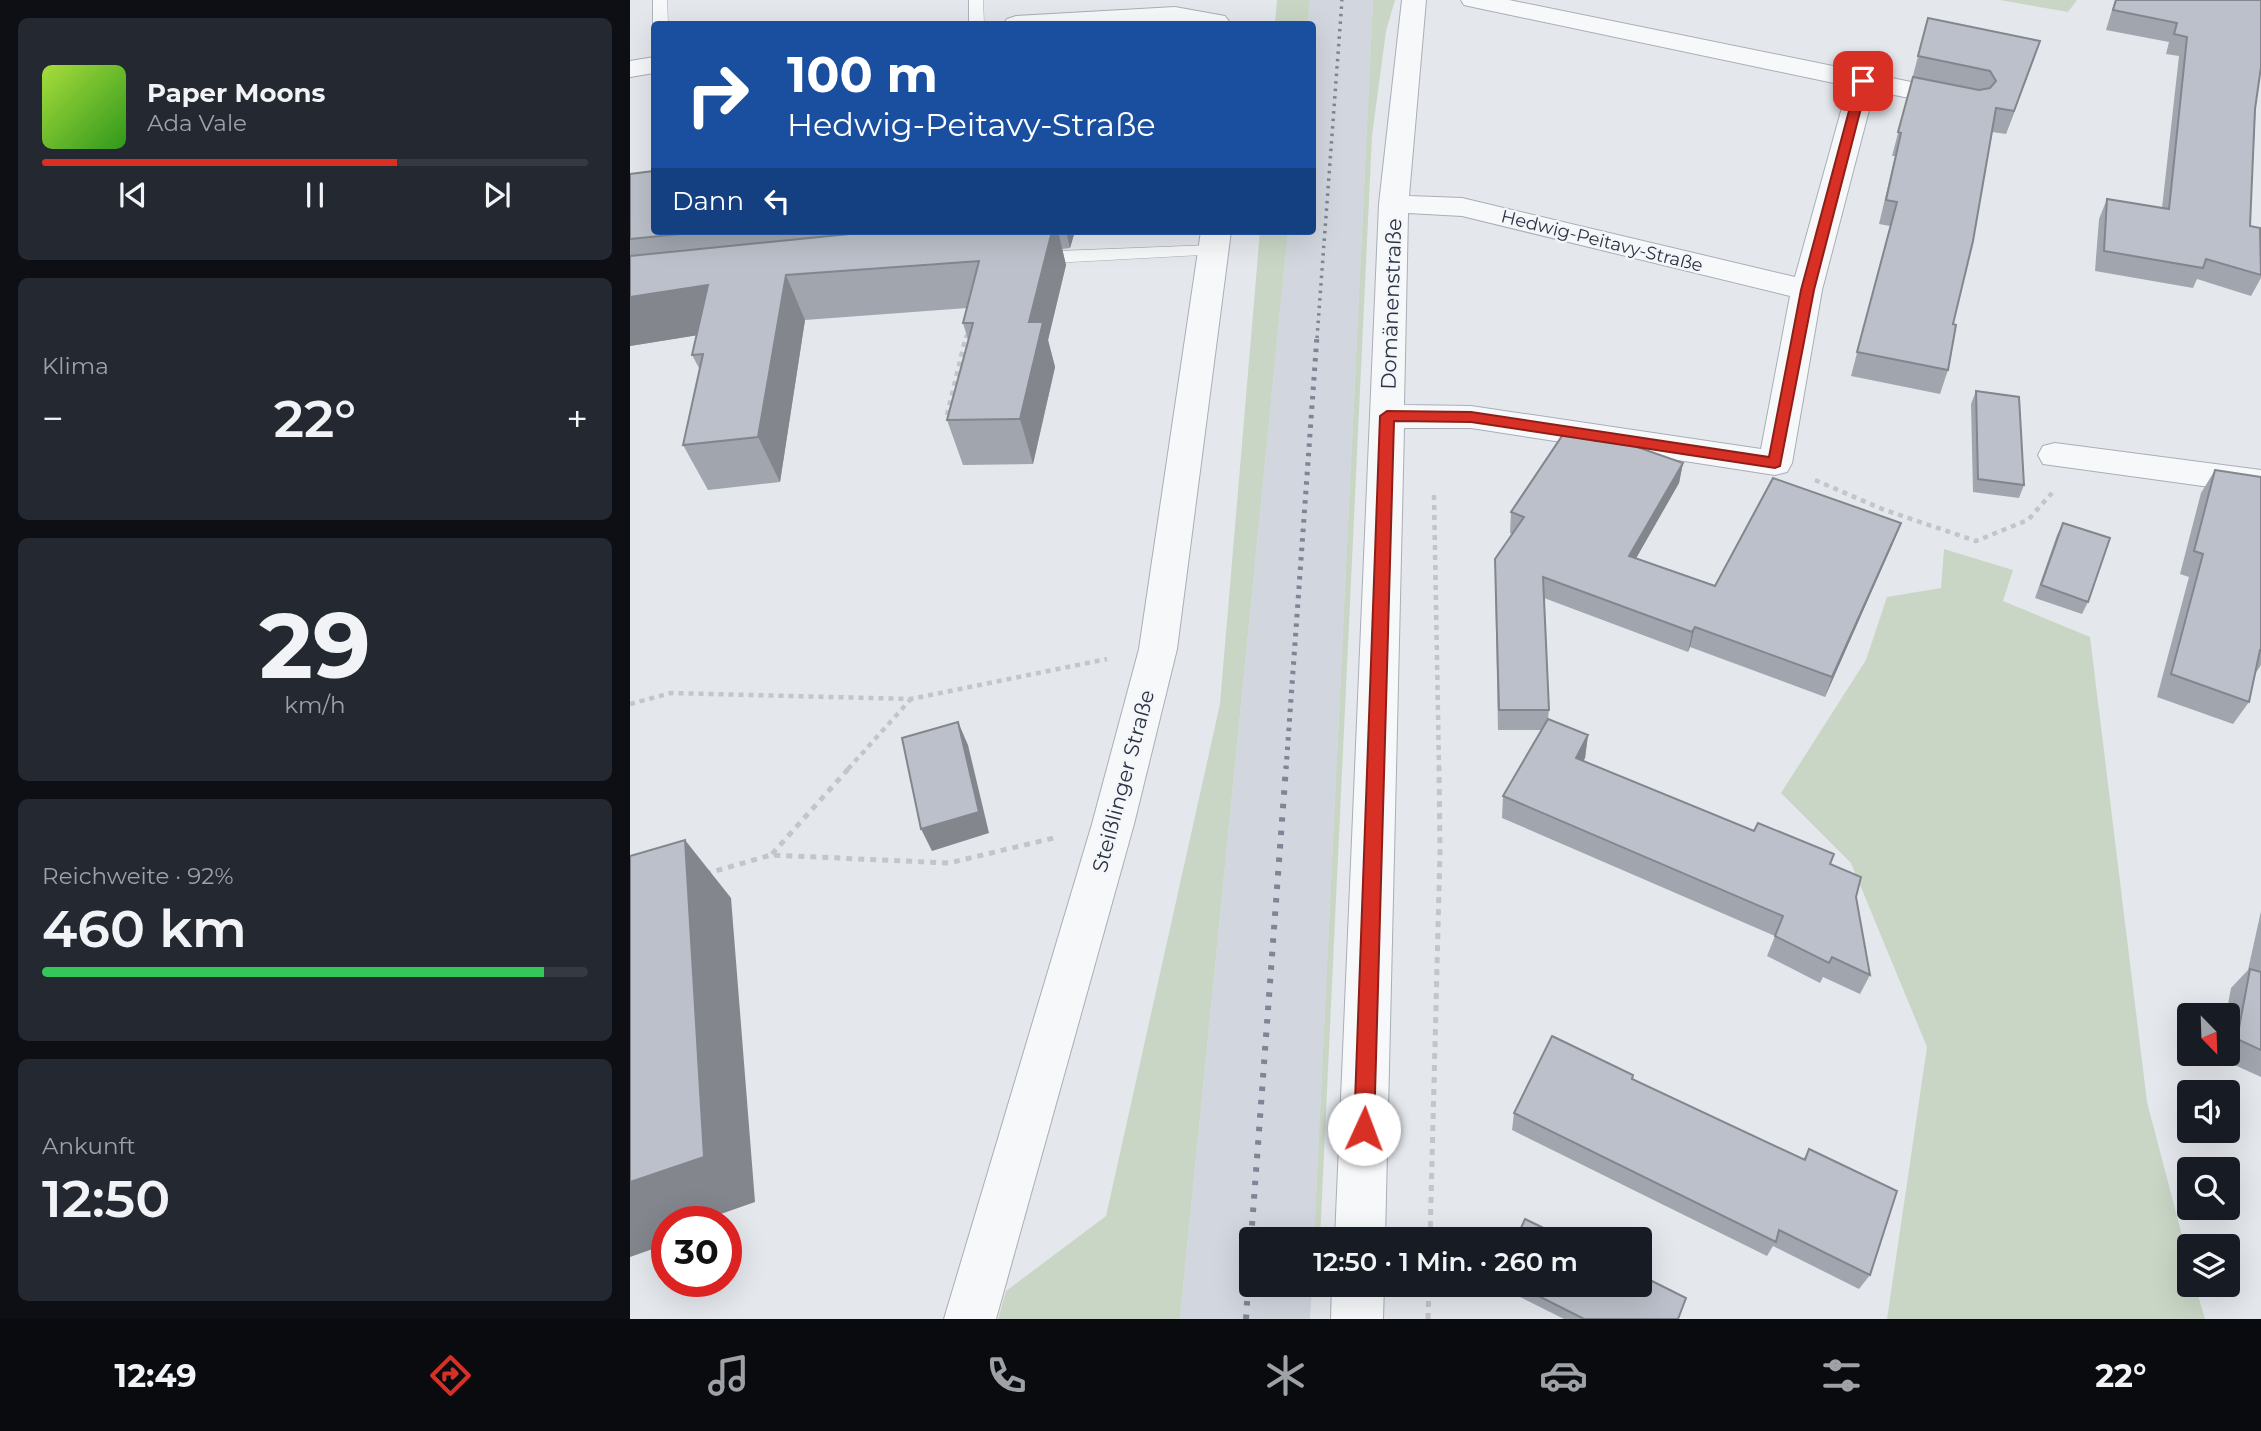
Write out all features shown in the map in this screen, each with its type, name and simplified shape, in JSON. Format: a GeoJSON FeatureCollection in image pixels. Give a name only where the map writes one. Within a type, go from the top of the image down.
{"type":"FeatureCollection","features":[{"type":"Feature","properties":{"kind":"street","name":"Domänenstraße"},"geometry":{"type":"LineString","coordinates":[[1360,1227],[1394,204],[1415,0]]}},
{"type":"Feature","properties":{"kind":"street"},"geometry":{"type":"LineString","coordinates":[[1473,0],[1972,103]]}},
{"type":"Feature","properties":{"kind":"street"},"geometry":{"type":"LineString","coordinates":[[1069,21],[1175,15],[1206,21]]}},
{"type":"Feature","properties":{"kind":"street"},"geometry":{"type":"LineString","coordinates":[[630,69],[651,66]]}},
{"type":"Feature","properties":{"kind":"street"},"geometry":{"type":"LineString","coordinates":[[1387,416],[1471,417],[1775,463],[1807,290],[1863,81]]}},
{"type":"Feature","properties":{"kind":"street","name":"Hedwig-Peitavy-Straße"},"geometry":{"type":"LineString","coordinates":[[1394,204],[1462,207],[1807,290]]}},
{"type":"Feature","properties":{"kind":"street","name":"Steißlinger Straße"},"geometry":{"type":"LineString","coordinates":[[970,1319],[1114,824],[1158,649],[1215,241]]}},
{"type":"Feature","properties":{"kind":"street"},"geometry":{"type":"LineString","coordinates":[[2055,455],[2261,482]]}},
{"type":"Feature","properties":{"kind":"street"},"geometry":{"type":"LineString","coordinates":[[1357,1319],[1358,1297]]}},
{"type":"Feature","properties":{"kind":"lane"},"geometry":{"type":"LineString","coordinates":[[660,0],[661,21]]}},
{"type":"Feature","properties":{"kind":"lane"},"geometry":{"type":"LineString","coordinates":[[976,0],[977,21]]}},
{"type":"Feature","properties":{"kind":"lane"},"geometry":{"type":"LineString","coordinates":[[1012,259],[1143,251],[1215,241]]}},
{"type":"Feature","properties":{"kind":"path"},"geometry":{"type":"LineString","coordinates":[[947,415],[970,323]]}},
{"type":"Feature","properties":{"kind":"path"},"geometry":{"type":"LineString","coordinates":[[1430,1227],[1440,851],[1433,415]]}},
{"type":"Feature","properties":{"kind":"path"},"geometry":{"type":"LineString","coordinates":[[1775,463],[1882,509],[1976,541],[2028,520],[2053,492],[2055,455]]}},
{"type":"Feature","properties":{"kind":"path"},"geometry":{"type":"LineString","coordinates":[[630,705],[671,693],[911,699],[1158,649]]}},
{"type":"Feature","properties":{"kind":"path"},"geometry":{"type":"LineString","coordinates":[[771,855],[911,699]]}},
{"type":"Feature","properties":{"kind":"path"},"geometry":{"type":"LineString","coordinates":[[694,877],[771,855],[949,863],[1114,824]]}},
{"type":"Feature","properties":{"kind":"path"},"geometry":{"type":"LineString","coordinates":[[1428,1319],[1429,1297]]}},
{"type":"Feature","properties":{"kind":"shaded area"},"geometry":{"type":"Polygon","coordinates":[[[1310,0],[1373,0],[1315,1227],[1239,1227],[1239,1297],[1311,1297],[1310,1319],[1180,1319],[1288,235],[1316,235],[1316,21],[1308,21],[1310,0]]]}},
{"type":"Feature","properties":{"kind":"green space"},"geometry":{"type":"Polygon","coordinates":[[[1277,0],[1310,0],[1308,21],[1275,21],[1277,0]]]}},
{"type":"Feature","properties":{"kind":"green space"},"geometry":{"type":"Polygon","coordinates":[[[1373,0],[1395,0],[1386,31],[1372,136],[1321,1227],[1315,1227],[1373,0]]]}},
{"type":"Feature","properties":{"kind":"green space"},"geometry":{"type":"Polygon","coordinates":[[[2000,0],[2077,0],[2068,12],[2000,0]]]}},
{"type":"Feature","properties":{"kind":"green space"},"geometry":{"type":"Polygon","coordinates":[[[1260,235],[1288,235],[1180,1319],[998,1319],[1006,1291],[1106,1216],[1220,704],[1260,235]]]}},
{"type":"Feature","properties":{"kind":"green space"},"geometry":{"type":"Polygon","coordinates":[[[1944,549],[2013,570],[2003,601],[2090,637],[2147,1102],[2182,1234],[2177,1234],[2177,1297],[2199,1297],[2205,1319],[1887,1319],[1927,1047],[1851,863],[1781,793],[1866,660],[1887,597],[1941,588],[1944,549]]]}},
{"type":"Feature","properties":{"kind":"building"},"geometry":{"type":"Polygon","coordinates":[[[2116,0],[2261,0],[2261,67],[2255,109],[2250,226],[2260,228],[2261,275],[2206,259],[2203,268],[2104,251],[2107,199],[2169,209],[2187,37],[2174,34],[2177,23],[2113,10],[2116,0]]]}},
{"type":"Feature","properties":{"kind":"building"},"geometry":{"type":"Polygon","coordinates":[[[1928,18],[2040,41],[2014,111],[1996,108],[1973,241],[1953,324],[1956,325],[1948,370],[1857,352],[1897,202],[1886,200],[1901,133],[1898,132],[1913,77],[1979,90],[1990,88],[1996,81],[1990,71],[1918,56],[1928,18]]]}},
{"type":"Feature","properties":{"kind":"building"},"geometry":{"type":"Polygon","coordinates":[[[651,171],[651,235],[670,235],[630,239],[630,174],[651,171]]]}},
{"type":"Feature","properties":{"kind":"building"},"geometry":{"type":"Polygon","coordinates":[[[840,235],[1051,235],[1029,322],[1043,322],[1020,419],[947,420],[973,323],[963,323],[979,261],[786,275],[758,437],[683,445],[703,354],[692,355],[708,285],[630,297],[630,256],[840,235]]]}},
{"type":"Feature","properties":{"kind":"building"},"geometry":{"type":"Polygon","coordinates":[[[1976,391],[2019,397],[2024,485],[1978,479],[1976,391]]]}},
{"type":"Feature","properties":{"kind":"building"},"geometry":{"type":"Polygon","coordinates":[[[1566,430],[1596,441],[1600,434],[1683,463],[1629,556],[1715,586],[1773,478],[1901,523],[1832,677],[1695,627],[1692,632],[1543,577],[1549,710],[1499,710],[1495,559],[1524,517],[1511,512],[1566,430]]]}},
{"type":"Feature","properties":{"kind":"building"},"geometry":{"type":"Polygon","coordinates":[[[2215,470],[2261,477],[2261,650],[2249,702],[2171,674],[2203,554],[2194,551],[2215,470]]]}},
{"type":"Feature","properties":{"kind":"building"},"geometry":{"type":"Polygon","coordinates":[[[2063,523],[2110,538],[2088,602],[2041,585],[2063,523]]]}},
{"type":"Feature","properties":{"kind":"building"},"geometry":{"type":"Polygon","coordinates":[[[1548,719],[1588,735],[1576,758],[1754,831],[1758,823],[1834,854],[1830,864],[1861,877],[1856,897],[1870,975],[1832,957],[1829,963],[1775,936],[1783,916],[1503,796],[1548,719]]]}},
{"type":"Feature","properties":{"kind":"building"},"geometry":{"type":"Polygon","coordinates":[[[958,722],[979,812],[921,829],[902,738],[958,722]]]}},
{"type":"Feature","properties":{"kind":"building"},"geometry":{"type":"Polygon","coordinates":[[[685,840],[704,1157],[630,1182],[630,856],[685,840]]]}},
{"type":"Feature","properties":{"kind":"building"},"geometry":{"type":"Polygon","coordinates":[[[2250,969],[2261,972],[2261,1050],[2240,1040],[2240,1023],[2250,969]]]}},
{"type":"Feature","properties":{"kind":"building"},"geometry":{"type":"Polygon","coordinates":[[[1552,1036],[1633,1075],[1632,1079],[1805,1160],[1809,1149],[1897,1191],[1870,1275],[1779,1230],[1776,1242],[1514,1113],[1552,1036]]]}},
{"type":"Feature","properties":{"kind":"building"},"geometry":{"type":"Polygon","coordinates":[[[1525,1219],[1541,1227],[1521,1227],[1525,1219]]]}},
{"type":"Feature","properties":{"kind":"building"},"geometry":{"type":"Polygon","coordinates":[[[1652,1281],[1686,1298],[1678,1319],[1584,1319],[1541,1297],[1652,1297],[1652,1281]]]}},
{"type":"Feature","properties":{"kind":"railway"},"geometry":{"type":"LineString","coordinates":[[1317,338],[1342,0]]}},
{"type":"Feature","properties":{"kind":"railway"},"geometry":{"type":"LineString","coordinates":[[1286,769],[1317,336]]}},
{"type":"Feature","properties":{"kind":"railway"},"geometry":{"type":"LineString","coordinates":[[1252,1227],[1286,767]]}},
{"type":"Feature","properties":{"kind":"railway"},"geometry":{"type":"LineString","coordinates":[[1246,1319],[1247,1297]]}},
{"type":"Feature","properties":{"kind":"route"},"geometry":{"type":"LineString","coordinates":[[1364,1129],[1387,416],[1471,417],[1775,463],[1807,290],[1863,81]]}}]}
